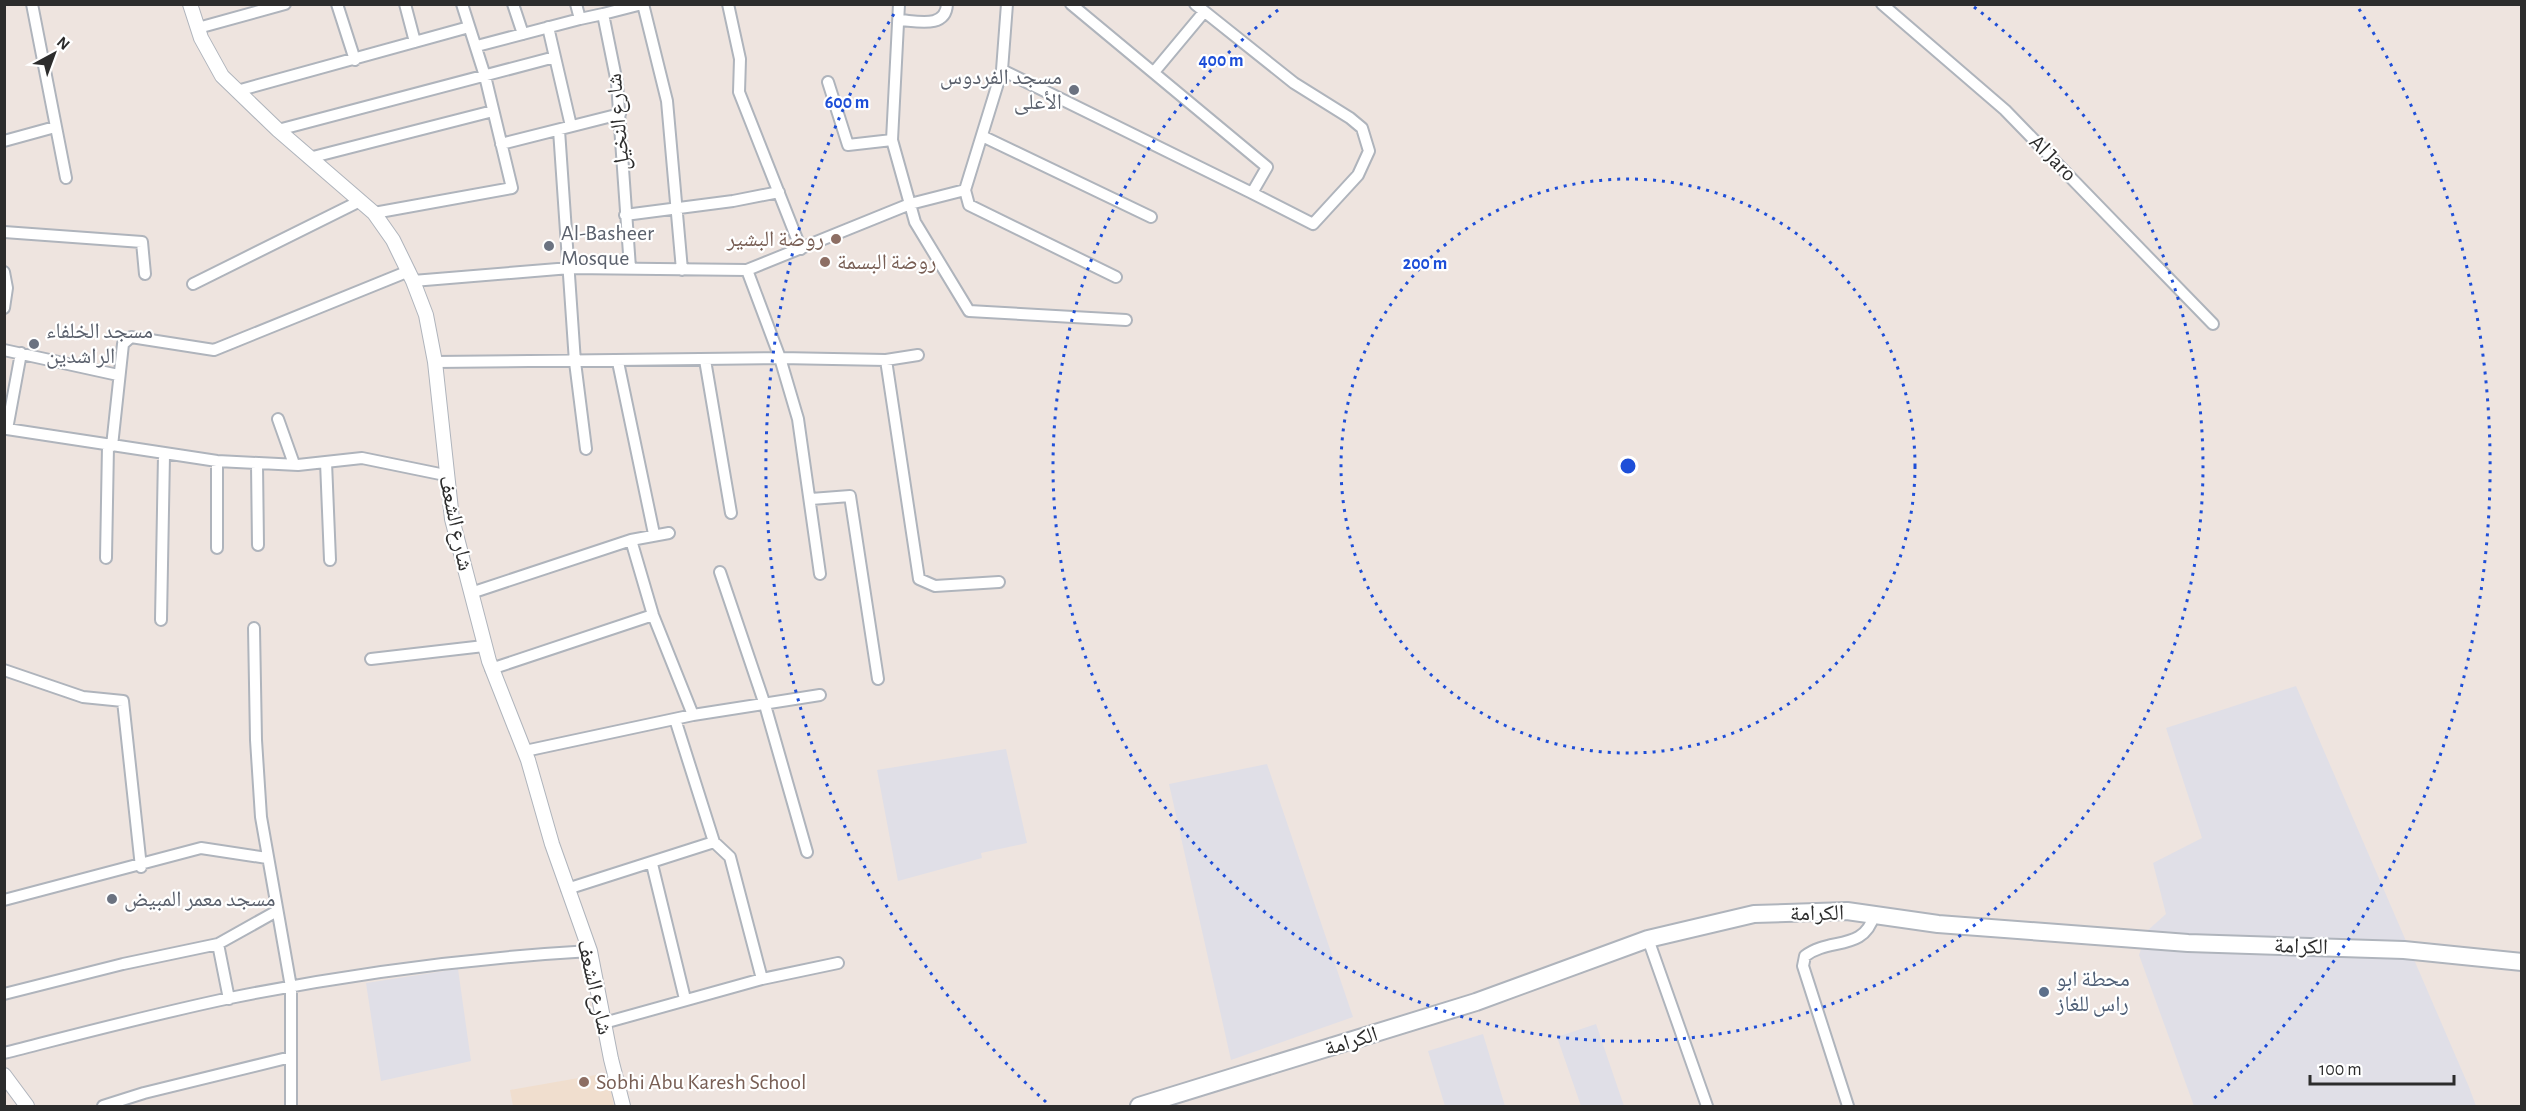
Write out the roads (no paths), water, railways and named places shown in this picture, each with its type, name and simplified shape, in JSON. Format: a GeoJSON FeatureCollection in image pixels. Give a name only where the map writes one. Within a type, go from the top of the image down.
{"type":"FeatureCollection","features":[{"type":"Feature","properties":{"kind":"main road","name":"الكرامة"},"geometry":{"type":"LineString","coordinates":[[1139,1107],[1476,1002],[1648,939],[1754,914],[1847,911],[1938,924],[2188,943],[2404,950],[2522,962]]}},
{"type":"Feature","properties":{"kind":"street"},"geometry":{"type":"LineString","coordinates":[[32,4],[66,178]]}},
{"type":"Feature","properties":{"kind":"street","name":"شارع الشعف"},"geometry":{"type":"LineString","coordinates":[[190,4],[198,28],[222,76],[309,158],[374,213],[393,240],[411,276],[426,315],[435,362],[445,475],[452,519],[484,646],[491,669],[525,751],[567,889],[590,951],[623,1107]]}},
{"type":"Feature","properties":{"kind":"street"},"geometry":{"type":"LineString","coordinates":[[198,28],[285,4]]}},
{"type":"Feature","properties":{"kind":"street"},"geometry":{"type":"LineString","coordinates":[[337,4],[355,60]]}},
{"type":"Feature","properties":{"kind":"street"},"geometry":{"type":"LineString","coordinates":[[405,4],[415,42]]}},
{"type":"Feature","properties":{"kind":"street"},"geometry":{"type":"LineString","coordinates":[[374,213],[512,188],[486,76],[462,4]]}},
{"type":"Feature","properties":{"kind":"street"},"geometry":{"type":"LineString","coordinates":[[513,4],[523,34]]}},
{"type":"Feature","properties":{"kind":"street"},"geometry":{"type":"LineString","coordinates":[[576,4],[580,19]]}},
{"type":"Feature","properties":{"kind":"street"},"geometry":{"type":"LineString","coordinates":[[477,46],[642,4],[667,101],[682,270]]}},
{"type":"Feature","properties":{"kind":"street"},"geometry":{"type":"LineString","coordinates":[[728,4],[740,59],[739,92],[801,249]]}},
{"type":"Feature","properties":{"kind":"street"},"geometry":{"type":"LineString","coordinates":[[899,4],[892,140],[915,222],[969,311],[1126,320]]}},
{"type":"Feature","properties":{"kind":"street"},"geometry":{"type":"LineString","coordinates":[[899,20],[932,22],[942,19],[946,14],[947,4]]}},
{"type":"Feature","properties":{"kind":"street"},"geometry":{"type":"LineString","coordinates":[[1007,4],[1002,70],[965,190],[969,205],[1116,277]]}},
{"type":"Feature","properties":{"kind":"street"},"geometry":{"type":"LineString","coordinates":[[1071,4],[1267,167],[1252,193]]}},
{"type":"Feature","properties":{"kind":"street"},"geometry":{"type":"LineString","coordinates":[[1002,70],[1314,224],[1358,175],[1369,151],[1362,128],[1294,83],[1195,4]]}},
{"type":"Feature","properties":{"kind":"street","name":"Al Jaro"},"geometry":{"type":"LineString","coordinates":[[1882,4],[2012,117],[2213,324]]}},
{"type":"Feature","properties":{"kind":"street"},"geometry":{"type":"LineString","coordinates":[[1154,72],[1204,12]]}},
{"type":"Feature","properties":{"kind":"street","name":"شارع النخيل"},"geometry":{"type":"LineString","coordinates":[[603,14],[617,83],[630,268]]}},
{"type":"Feature","properties":{"kind":"street"},"geometry":{"type":"LineString","coordinates":[[237,91],[469,27]]}},
{"type":"Feature","properties":{"kind":"street"},"geometry":{"type":"LineString","coordinates":[[548,27],[571,126]]}},
{"type":"Feature","properties":{"kind":"street"},"geometry":{"type":"LineString","coordinates":[[278,130],[555,57]]}},
{"type":"Feature","properties":{"kind":"street"},"geometry":{"type":"LineString","coordinates":[[828,82],[848,145],[892,140]]}},
{"type":"Feature","properties":{"kind":"street"},"geometry":{"type":"LineString","coordinates":[[309,158],[493,111]]}},
{"type":"Feature","properties":{"kind":"street"},"geometry":{"type":"LineString","coordinates":[[501,144],[620,114]]}},
{"type":"Feature","properties":{"kind":"street"},"geometry":{"type":"LineString","coordinates":[[4,141],[55,127]]}},
{"type":"Feature","properties":{"kind":"street"},"geometry":{"type":"LineString","coordinates":[[559,130],[575,362],[586,449]]}},
{"type":"Feature","properties":{"kind":"street"},"geometry":{"type":"LineString","coordinates":[[982,136],[1151,217]]}},
{"type":"Feature","properties":{"kind":"street"},"geometry":{"type":"LineString","coordinates":[[106,558],[110,446],[118,375],[123,344],[131,337],[214,350],[411,276],[570,268],[747,270],[910,204],[965,190]]}},
{"type":"Feature","properties":{"kind":"street"},"geometry":{"type":"LineString","coordinates":[[625,214],[676,209],[780,192]]}},
{"type":"Feature","properties":{"kind":"street"},"geometry":{"type":"LineString","coordinates":[[193,284],[360,201]]}},
{"type":"Feature","properties":{"kind":"street"},"geometry":{"type":"LineString","coordinates":[[4,232],[142,242],[145,274]]}},
{"type":"Feature","properties":{"kind":"street"},"geometry":{"type":"LineString","coordinates":[[747,270],[780,358],[798,419],[820,574]]}},
{"type":"Feature","properties":{"kind":"street"},"geometry":{"type":"LineString","coordinates":[[4,272],[7,288],[4,308]]}},
{"type":"Feature","properties":{"kind":"street"},"geometry":{"type":"LineString","coordinates":[[4,350],[118,375]]}},
{"type":"Feature","properties":{"kind":"street"},"geometry":{"type":"LineString","coordinates":[[21,353],[7,429],[164,455],[217,461],[294,464],[362,458],[445,475]]}},
{"type":"Feature","properties":{"kind":"street"},"geometry":{"type":"LineString","coordinates":[[435,362],[618,362],[780,358],[886,360],[918,355]]}},
{"type":"Feature","properties":{"kind":"street"},"geometry":{"type":"LineString","coordinates":[[705,360],[731,513]]}},
{"type":"Feature","properties":{"kind":"street"},"geometry":{"type":"LineString","coordinates":[[886,360],[919,579],[935,586],[999,582]]}},
{"type":"Feature","properties":{"kind":"street"},"geometry":{"type":"LineString","coordinates":[[618,362],[654,534]]}},
{"type":"Feature","properties":{"kind":"street"},"geometry":{"type":"LineString","coordinates":[[278,419],[294,464]]}},
{"type":"Feature","properties":{"kind":"street"},"geometry":{"type":"LineString","coordinates":[[161,620],[164,455]]}},
{"type":"Feature","properties":{"kind":"street"},"geometry":{"type":"LineString","coordinates":[[217,461],[217,548]]}},
{"type":"Feature","properties":{"kind":"street"},"geometry":{"type":"LineString","coordinates":[[326,462],[330,560]]}},
{"type":"Feature","properties":{"kind":"street"},"geometry":{"type":"LineString","coordinates":[[256,464],[258,545]]}},
{"type":"Feature","properties":{"kind":"street"},"geometry":{"type":"LineString","coordinates":[[811,499],[850,496],[878,679]]}},
{"type":"Feature","properties":{"kind":"street"},"geometry":{"type":"LineString","coordinates":[[471,593],[631,540],[669,532]]}},
{"type":"Feature","properties":{"kind":"street"},"geometry":{"type":"LineString","coordinates":[[631,540],[653,615],[693,715]]}},
{"type":"Feature","properties":{"kind":"street"},"geometry":{"type":"LineString","coordinates":[[720,572],[765,705],[807,852]]}},
{"type":"Feature","properties":{"kind":"street"},"geometry":{"type":"LineString","coordinates":[[491,669],[653,615]]}},
{"type":"Feature","properties":{"kind":"street"},"geometry":{"type":"LineString","coordinates":[[254,628],[256,740],[261,817],[291,987],[291,1107]]}},
{"type":"Feature","properties":{"kind":"street"},"geometry":{"type":"LineString","coordinates":[[371,659],[484,646]]}},
{"type":"Feature","properties":{"kind":"street"},"geometry":{"type":"LineString","coordinates":[[4,670],[83,697],[123,701],[141,867]]}},
{"type":"Feature","properties":{"kind":"street"},"geometry":{"type":"LineString","coordinates":[[525,751],[693,715],[820,695]]}},
{"type":"Feature","properties":{"kind":"street"},"geometry":{"type":"LineString","coordinates":[[675,719],[714,842],[730,857],[762,979]]}},
{"type":"Feature","properties":{"kind":"street"},"geometry":{"type":"LineString","coordinates":[[567,889],[652,864],[714,842]]}},
{"type":"Feature","properties":{"kind":"street"},"geometry":{"type":"LineString","coordinates":[[4,900],[141,867],[201,848],[267,858]]}},
{"type":"Feature","properties":{"kind":"street"},"geometry":{"type":"LineString","coordinates":[[652,864],[685,999]]}},
{"type":"Feature","properties":{"kind":"street"},"geometry":{"type":"LineString","coordinates":[[4,994],[123,963],[218,944],[277,910]]}},
{"type":"Feature","properties":{"kind":"street"},"geometry":{"type":"LineString","coordinates":[[1848,1107],[1803,966],[1805,956],[1814,948],[1850,941],[1867,931],[1874,915]]}},
{"type":"Feature","properties":{"kind":"street"},"geometry":{"type":"LineString","coordinates":[[1648,939],[1707,1107]]}},
{"type":"Feature","properties":{"kind":"street"},"geometry":{"type":"LineString","coordinates":[[218,944],[229,999]]}},
{"type":"Feature","properties":{"kind":"street"},"geometry":{"type":"LineString","coordinates":[[4,1053],[229,999],[291,987],[500,956],[590,951]]}},
{"type":"Feature","properties":{"kind":"street"},"geometry":{"type":"LineString","coordinates":[[604,1023],[762,979],[838,963]]}},
{"type":"Feature","properties":{"kind":"street"},"geometry":{"type":"LineString","coordinates":[[103,1107],[144,1093],[291,1057]]}},
{"type":"Feature","properties":{"kind":"street"},"geometry":{"type":"LineString","coordinates":[[4,1075],[27,1107]]}},
{"type":"Feature","properties":{"kind":"place","name":"مسجد الفردوس الأعلى"},"geometry":{"type":"Point","coordinates":[1074,90]}},
{"type":"Feature","properties":{"kind":"place","name":"روضة البشير"},"geometry":{"type":"Point","coordinates":[836,239]}},
{"type":"Feature","properties":{"kind":"place","name":"Al-Basheer Mosque"},"geometry":{"type":"Point","coordinates":[549,246]}},
{"type":"Feature","properties":{"kind":"place","name":"روضة البسمة"},"geometry":{"type":"Point","coordinates":[825,262]}},
{"type":"Feature","properties":{"kind":"place","name":"مسجد الخلفاء الراشدين"},"geometry":{"type":"Point","coordinates":[34,344]}},
{"type":"Feature","properties":{"kind":"place","name":"مسجد معمر المبيض"},"geometry":{"type":"Point","coordinates":[112,899]}},
{"type":"Feature","properties":{"kind":"place","name":"محطة ابو راس للغاز"},"geometry":{"type":"Point","coordinates":[2044,992]}},
{"type":"Feature","properties":{"kind":"place","name":"Sobhi Abu Karesh School"},"geometry":{"type":"Point","coordinates":[584,1082]}}]}
